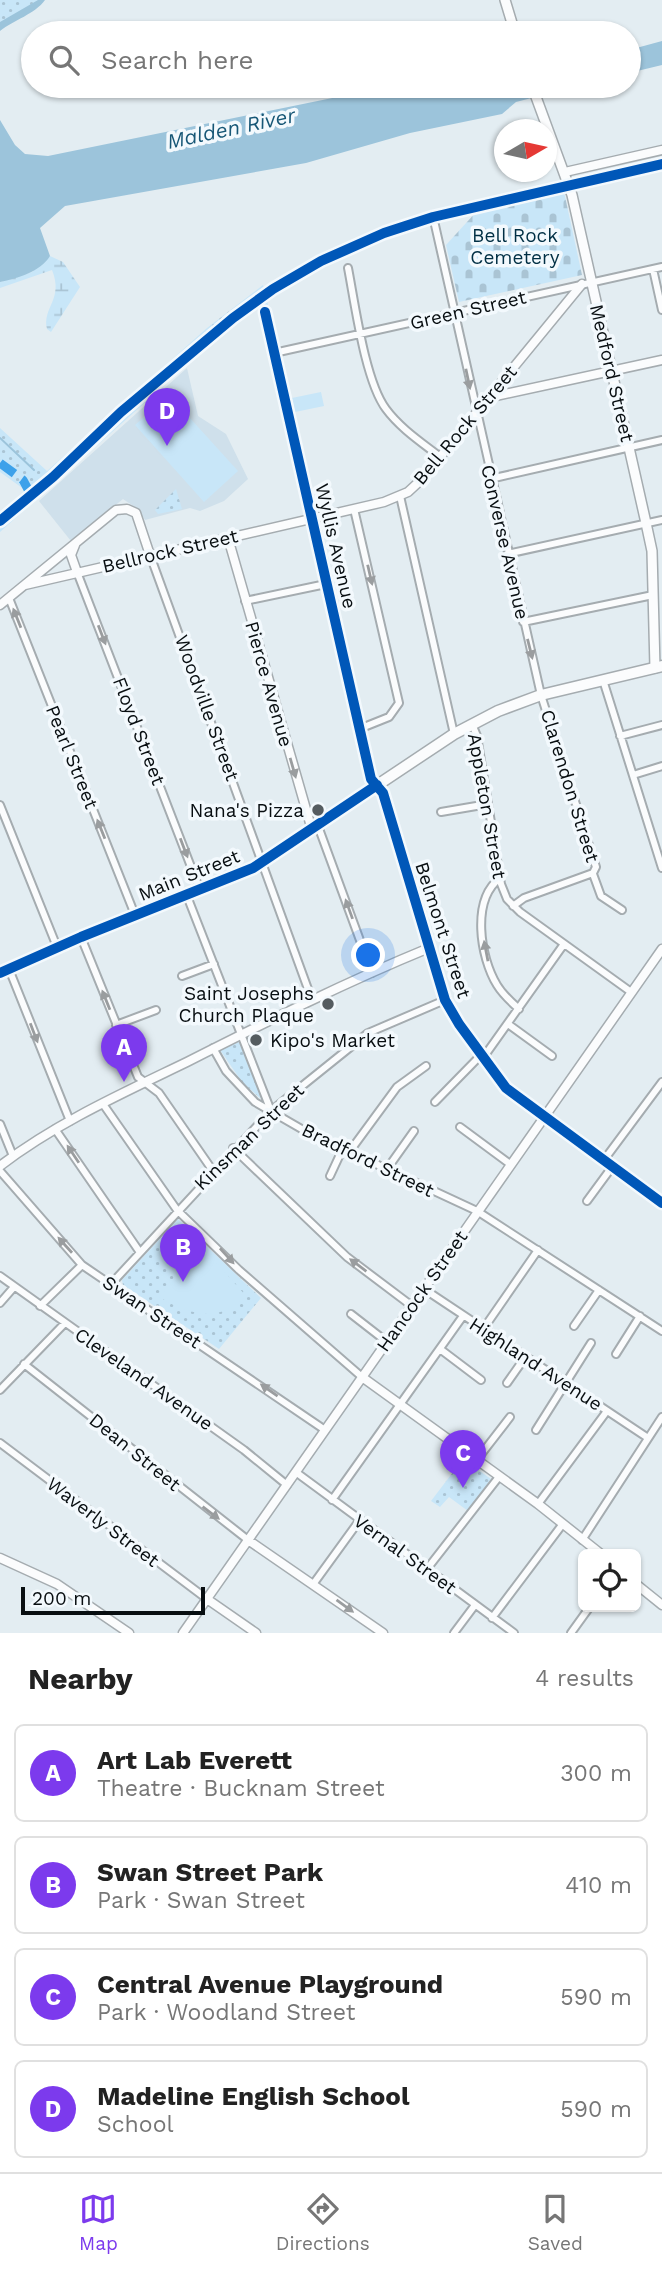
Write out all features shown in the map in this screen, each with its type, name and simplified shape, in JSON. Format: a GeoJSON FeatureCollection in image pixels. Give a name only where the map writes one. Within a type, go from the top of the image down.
{"type":"FeatureCollection","features":[{"type":"Feature","properties":{"kind":"main road"},"geometry":{"type":"LineString","coordinates":[[506,0],[512,21]]}},
{"type":"Feature","properties":{"kind":"main road","name":"Medford Street"},"geometry":{"type":"LineString","coordinates":[[536,98],[565,172],[587,283],[657,564],[653,595],[659,667]]}},
{"type":"Feature","properties":{"kind":"main road","name":"Main Street"},"geometry":{"type":"LineString","coordinates":[[4,971],[264,862],[472,724],[541,695],[659,667]]}},
{"type":"Feature","properties":{"kind":"street"},"geometry":{"type":"LineString","coordinates":[[565,172],[662,150]]}},
{"type":"Feature","properties":{"kind":"street","name":"Converse Avenue"},"geometry":{"type":"LineString","coordinates":[[435,225],[475,414],[541,695]]}},
{"type":"Feature","properties":{"kind":"street","name":"Green Street"},"geometry":{"type":"LineString","coordinates":[[274,353],[662,267]]}},
{"type":"Feature","properties":{"kind":"street"},"geometry":{"type":"LineString","coordinates":[[348,268],[381,401],[397,421],[439,456]]}},
{"type":"Feature","properties":{"kind":"street"},"geometry":{"type":"LineString","coordinates":[[653,269],[662,310]]}},
{"type":"Feature","properties":{"kind":"street","name":"Bell Rock Street"},"geometry":{"type":"LineString","coordinates":[[314,518],[400,496],[416,485],[587,283]]}},
{"type":"Feature","properties":{"kind":"street","name":"Wyllis Avenue"},"geometry":{"type":"LineString","coordinates":[[265,313],[314,518],[359,729],[371,779],[377,785]]}},
{"type":"Feature","properties":{"kind":"street"},"geometry":{"type":"LineString","coordinates":[[490,397],[662,359]]}},
{"type":"Feature","properties":{"kind":"street"},"geometry":{"type":"LineString","coordinates":[[491,479],[662,440]]}},
{"type":"Feature","properties":{"kind":"street"},"geometry":{"type":"LineString","coordinates":[[400,496],[454,734]]}},
{"type":"Feature","properties":{"kind":"street"},"geometry":{"type":"LineString","coordinates":[[0,605],[116,510],[131,509],[138,519],[150,555]]}},
{"type":"Feature","properties":{"kind":"street"},"geometry":{"type":"LineString","coordinates":[[354,509],[398,703],[389,717],[359,729]]}},
{"type":"Feature","properties":{"kind":"street","name":"Bellrock Street"},"geometry":{"type":"LineString","coordinates":[[24,585],[314,518]]}},
{"type":"Feature","properties":{"kind":"street"},"geometry":{"type":"LineString","coordinates":[[507,554],[662,520]]}},
{"type":"Feature","properties":{"kind":"street","name":"Pierce Avenue"},"geometry":{"type":"LineString","coordinates":[[228,538],[315,828]]}},
{"type":"Feature","properties":{"kind":"street"},"geometry":{"type":"LineString","coordinates":[[77,572],[71,555],[80,540]]}},
{"type":"Feature","properties":{"kind":"street","name":"Woodville Street"},"geometry":{"type":"LineString","coordinates":[[150,555],[264,862],[312,1000]]}},
{"type":"Feature","properties":{"kind":"street","name":"Floyd Street"},"geometry":{"type":"LineString","coordinates":[[77,572],[200,891]]}},
{"type":"Feature","properties":{"kind":"street"},"geometry":{"type":"LineString","coordinates":[[246,601],[326,584]]}},
{"type":"Feature","properties":{"kind":"street"},"geometry":{"type":"LineString","coordinates":[[523,622],[653,595]]}},
{"type":"Feature","properties":{"kind":"street","name":"Pearl Street"},"geometry":{"type":"LineString","coordinates":[[9,598],[135,915]]}},
{"type":"Feature","properties":{"kind":"street"},"geometry":{"type":"LineString","coordinates":[[603,680],[662,868]]}},
{"type":"Feature","properties":{"kind":"street","name":"Clarendon Street"},"geometry":{"type":"LineString","coordinates":[[513,906],[524,898],[593,874],[595,862],[541,695]]}},
{"type":"Feature","properties":{"kind":"street","name":"Appleton Street"},"geometry":{"type":"LineString","coordinates":[[472,724],[477,734],[503,892],[513,906],[631,992]]}},
{"type":"Feature","properties":{"kind":"street"},"geometry":{"type":"LineString","coordinates":[[620,736],[662,725]]}},
{"type":"Feature","properties":{"kind":"street"},"geometry":{"type":"LineString","coordinates":[[633,775],[662,766]]}},
{"type":"Feature","properties":{"kind":"street","name":"Belmont Street"},"geometry":{"type":"LineString","coordinates":[[377,785],[383,793],[445,1000],[482,1057],[506,1088],[662,1203]]}},
{"type":"Feature","properties":{"kind":"street"},"geometry":{"type":"LineString","coordinates":[[442,813],[488,804]]}},
{"type":"Feature","properties":{"kind":"street"},"geometry":{"type":"LineString","coordinates":[[0,805],[57,947]]}},
{"type":"Feature","properties":{"kind":"street"},"geometry":{"type":"LineString","coordinates":[[315,828],[373,973]]}},
{"type":"Feature","properties":{"kind":"street"},"geometry":{"type":"LineString","coordinates":[[593,874],[601,896],[622,910]]}},
{"type":"Feature","properties":{"kind":"street"},"geometry":{"type":"LineString","coordinates":[[500,878],[492,884],[484,898],[482,929],[492,975],[503,994],[519,1009]]}},
{"type":"Feature","properties":{"kind":"street"},"geometry":{"type":"LineString","coordinates":[[187,896],[271,1111]]}},
{"type":"Feature","properties":{"kind":"street"},"geometry":{"type":"LineString","coordinates":[[81,937],[138,1077],[159,1093],[213,1171]]}},
{"type":"Feature","properties":{"kind":"street"},"geometry":{"type":"LineString","coordinates":[[435,1102],[482,1057],[564,944]]}},
{"type":"Feature","properties":{"kind":"street"},"geometry":{"type":"LineString","coordinates":[[0,1168],[13,1156],[55,1129],[103,1104],[312,1000],[429,948]]}},
{"type":"Feature","properties":{"kind":"street","name":"Hancock Street"},"geometry":{"type":"LineString","coordinates":[[185,1630],[662,950]]}},
{"type":"Feature","properties":{"kind":"street"},"geometry":{"type":"LineString","coordinates":[[182,976],[214,964]]}},
{"type":"Feature","properties":{"kind":"street"},"geometry":{"type":"LineString","coordinates":[[4,971],[70,1121]]}},
{"type":"Feature","properties":{"kind":"street","name":"Kinsman Street"},"geometry":{"type":"LineString","coordinates":[[112,1283],[233,1148],[271,1111],[368,1033],[445,1000]]}},
{"type":"Feature","properties":{"kind":"street"},"geometry":{"type":"LineString","coordinates":[[116,1025],[156,1010]]}},
{"type":"Feature","properties":{"kind":"street"},"geometry":{"type":"LineString","coordinates":[[508,1024],[552,1056]]}},
{"type":"Feature","properties":{"kind":"street","name":"Bradford Street"},"geometry":{"type":"LineString","coordinates":[[213,1048],[240,1087],[255,1102],[343,1148],[477,1211],[662,1331]]}},
{"type":"Feature","properties":{"kind":"street"},"geometry":{"type":"LineString","coordinates":[[350,1151],[397,1087],[426,1066]]}},
{"type":"Feature","properties":{"kind":"street"},"geometry":{"type":"LineString","coordinates":[[604,1160],[662,1084]]}},
{"type":"Feature","properties":{"kind":"street"},"geometry":{"type":"LineString","coordinates":[[103,1104],[177,1210],[239,1270],[362,1377],[498,1478],[538,1504],[594,1549]]}},
{"type":"Feature","properties":{"kind":"street"},"geometry":{"type":"LineString","coordinates":[[0,1124],[13,1156]]}},
{"type":"Feature","properties":{"kind":"street"},"geometry":{"type":"LineString","coordinates":[[460,1127],[510,1164]]}},
{"type":"Feature","properties":{"kind":"street"},"geometry":{"type":"LineString","coordinates":[[55,1129],[139,1251]]}},
{"type":"Feature","properties":{"kind":"street"},"geometry":{"type":"LineString","coordinates":[[387,1169],[414,1131]]}},
{"type":"Feature","properties":{"kind":"street"},"geometry":{"type":"LineString","coordinates":[[233,1148],[346,1257],[412,1306]]}},
{"type":"Feature","properties":{"kind":"street"},"geometry":{"type":"LineString","coordinates":[[330,1176],[343,1148]]}},
{"type":"Feature","properties":{"kind":"street"},"geometry":{"type":"LineString","coordinates":[[587,1201],[612,1167]]}},
{"type":"Feature","properties":{"kind":"street","name":"Swan Street"},"geometry":{"type":"LineString","coordinates":[[0,1168],[82,1265],[325,1430]]}},
{"type":"Feature","properties":{"kind":"street"},"geometry":{"type":"LineString","coordinates":[[484,1328],[538,1250]]}},
{"type":"Feature","properties":{"kind":"street"},"geometry":{"type":"LineString","coordinates":[[40,1306],[82,1265]]}},
{"type":"Feature","properties":{"kind":"street","name":"Cleveland Avenue"},"geometry":{"type":"LineString","coordinates":[[0,1276],[244,1450],[287,1485]]}},
{"type":"Feature","properties":{"kind":"street"},"geometry":{"type":"LineString","coordinates":[[0,1303],[13,1287]]}},
{"type":"Feature","properties":{"kind":"street","name":"Highland Avenue"},"geometry":{"type":"LineString","coordinates":[[424,1289],[648,1438]]}},
{"type":"Feature","properties":{"kind":"street"},"geometry":{"type":"LineString","coordinates":[[574,1326],[599,1290]]}},
{"type":"Feature","properties":{"kind":"street"},"geometry":{"type":"LineString","coordinates":[[351,1314],[387,1342]]}},
{"type":"Feature","properties":{"kind":"street"},"geometry":{"type":"LineString","coordinates":[[332,1500],[463,1316]]}},
{"type":"Feature","properties":{"kind":"street"},"geometry":{"type":"LineString","coordinates":[[615,1354],[640,1316]]}},
{"type":"Feature","properties":{"kind":"street"},"geometry":{"type":"LineString","coordinates":[[0,1390],[65,1323]]}},
{"type":"Feature","properties":{"kind":"street"},"geometry":{"type":"LineString","coordinates":[[536,1430],[591,1343]]}},
{"type":"Feature","properties":{"kind":"street"},"geometry":{"type":"LineString","coordinates":[[440,1349],[481,1380]]}},
{"type":"Feature","properties":{"kind":"street"},"geometry":{"type":"LineString","coordinates":[[507,1383],[526,1356]]}},
{"type":"Feature","properties":{"kind":"street","name":"Dean Street"},"geometry":{"type":"LineString","coordinates":[[24,1364],[248,1540]]}},
{"type":"Feature","properties":{"kind":"street"},"geometry":{"type":"LineString","coordinates":[[538,1504],[607,1411]]}},
{"type":"Feature","properties":{"kind":"street"},"geometry":{"type":"LineString","coordinates":[[476,1461],[510,1417]]}},
{"type":"Feature","properties":{"kind":"street"},"geometry":{"type":"LineString","coordinates":[[582,1540],[662,1417]]}},
{"type":"Feature","properties":{"kind":"street","name":"Waverly Street"},"geometry":{"type":"LineString","coordinates":[[0,1443],[207,1599]]}},
{"type":"Feature","properties":{"kind":"street","name":"Vernal Street"},"geometry":{"type":"LineString","coordinates":[[297,1473],[514,1633]]}},
{"type":"Feature","properties":{"kind":"street"},"geometry":{"type":"LineString","coordinates":[[427,1569],[498,1478]]}},
{"type":"Feature","properties":{"kind":"street"},"geometry":{"type":"LineString","coordinates":[[314,1583],[359,1521]]}},
{"type":"Feature","properties":{"kind":"street"},"geometry":{"type":"LineString","coordinates":[[492,1618],[562,1525]]}},
{"type":"Feature","properties":{"kind":"street"},"geometry":{"type":"LineString","coordinates":[[248,1540],[383,1633]]}},
{"type":"Feature","properties":{"kind":"street"},"geometry":{"type":"LineString","coordinates":[[1,1561],[57,1584],[118,1630],[129,1633]]}},
{"type":"Feature","properties":{"kind":"street"},"geometry":{"type":"LineString","coordinates":[[641,1588],[662,1605]]}},
{"type":"Feature","properties":{"kind":"street"},"geometry":{"type":"LineString","coordinates":[[207,1599],[245,1630],[256,1633]]}},
{"type":"Feature","properties":{"kind":"street"},"geometry":{"type":"LineString","coordinates":[[454,1633],[475,1605]]}},
{"type":"Feature","properties":{"kind":"street"},"geometry":{"type":"LineString","coordinates":[[571,1633],[586,1612]]}},
{"type":"Feature","properties":{"kind":"street"},"geometry":{"type":"LineString","coordinates":[[185,1630],[195,1633]]}},
{"type":"Feature","properties":{"kind":"shaded area"},"geometry":{"type":"Polygon","coordinates":[[[187,368],[198,416],[226,434],[248,479],[224,501],[200,511],[190,508],[145,520],[138,509],[123,499],[71,541],[39,501],[187,368]]]}},
{"type":"Feature","properties":{"kind":"green space"},"geometry":{"type":"Polygon","coordinates":[[[0,0],[41,0],[0,24],[0,0]]]}},
{"type":"Feature","properties":{"kind":"green space","name":"Bell Rock Cemetery"},"geometry":{"type":"Polygon","coordinates":[[[564,192],[582,275],[459,302],[446,245],[477,211],[564,192]]]}},
{"type":"Feature","properties":{"kind":"green space"},"geometry":{"type":"Polygon","coordinates":[[[50,256],[63,262],[80,287],[51,332],[47,329],[46,321],[56,289],[52,270],[0,288],[0,282],[32,272],[50,256]]]}},
{"type":"Feature","properties":{"kind":"green space"},"geometry":{"type":"Polygon","coordinates":[[[263,285],[268,305],[257,306],[223,333],[0,532],[0,513],[25,490],[0,472],[0,428],[47,471],[207,328],[263,285]]]}},
{"type":"Feature","properties":{"kind":"green space"},"geometry":{"type":"Polygon","coordinates":[[[321,392],[324,406],[295,412],[292,398],[321,392]]]}},
{"type":"Feature","properties":{"kind":"green space"},"geometry":{"type":"Polygon","coordinates":[[[169,395],[238,471],[204,502],[135,425],[169,395]]]}},
{"type":"Feature","properties":{"kind":"green space"},"geometry":{"type":"Polygon","coordinates":[[[176,489],[182,509],[158,514],[155,510],[176,489]]]}},
{"type":"Feature","properties":{"kind":"green space"},"geometry":{"type":"Polygon","coordinates":[[[239,1042],[260,1098],[242,1082],[220,1050],[239,1042]]]}},
{"type":"Feature","properties":{"kind":"green space"},"geometry":{"type":"Polygon","coordinates":[[[178,1219],[261,1298],[219,1349],[123,1285],[122,1280],[178,1219]]]}},
{"type":"Feature","properties":{"kind":"green space"},"geometry":{"type":"Polygon","coordinates":[[[202,1252],[207,1252],[246,1296],[235,1305],[204,1314],[182,1308],[159,1297],[202,1252]]]}},
{"type":"Feature","properties":{"kind":"green space"},"geometry":{"type":"Polygon","coordinates":[[[463,1459],[491,1479],[468,1511],[449,1497],[440,1507],[431,1501],[463,1459]]]}},
{"type":"Feature","properties":{"kind":"water"},"geometry":{"type":"Polygon","coordinates":[[[38,0],[45,0],[36,9],[0,31],[0,22],[38,0]]]}},
{"type":"Feature","properties":{"kind":"water"},"geometry":{"type":"Polygon","coordinates":[[[662,41],[662,65],[641,70],[641,47],[662,41]]]}},
{"type":"Feature","properties":{"kind":"water","name":"Malden River"},"geometry":{"type":"Polygon","coordinates":[[[332,98],[532,98],[516,102],[502,114],[410,133],[306,163],[65,206],[40,228],[50,256],[46,262],[28,273],[0,282],[0,120],[15,145],[25,154],[48,156],[332,98]]]}},
{"type":"Feature","properties":{"kind":"waterway"},"geometry":{"type":"LineString","coordinates":[[0,438],[34,470]]}},
{"type":"Feature","properties":{"kind":"marked path"},"geometry":{"type":"LineString","coordinates":[[0,463],[23,480],[31,495]]}},
{"type":"Feature","properties":{"kind":"cycle path"},"geometry":{"type":"LineString","coordinates":[[0,521],[53,477],[121,412],[233,318],[273,289],[321,261],[384,233],[433,217],[662,164]]}},
{"type":"Feature","properties":{"kind":"cycle path"},"geometry":{"type":"LineString","coordinates":[[265,312],[371,779],[383,793],[445,1000],[459,1024],[506,1088],[662,1203]]}},
{"type":"Feature","properties":{"kind":"cycle path"},"geometry":{"type":"LineString","coordinates":[[0,973],[81,937],[253,868],[377,785]]}},
{"type":"Feature","properties":{"kind":"place","name":"Madeline English School"},"geometry":{"type":"Point","coordinates":[167,446]}},
{"type":"Feature","properties":{"kind":"place","name":"Nana's Pizza"},"geometry":{"type":"Point","coordinates":[318,810]}},
{"type":"Feature","properties":{"kind":"place","name":"Saint Josephs Church Plaque"},"geometry":{"type":"Point","coordinates":[328,1004]}},
{"type":"Feature","properties":{"kind":"place","name":"Kipo's Market"},"geometry":{"type":"Point","coordinates":[256,1040]}},
{"type":"Feature","properties":{"kind":"place","name":"Art Lab Everett"},"geometry":{"type":"Point","coordinates":[124,1082]}},
{"type":"Feature","properties":{"kind":"place","name":"Swan Street Park"},"geometry":{"type":"Point","coordinates":[183,1282]}},
{"type":"Feature","properties":{"kind":"place","name":"Central Avenue Playground"},"geometry":{"type":"Point","coordinates":[463,1488]}}]}
